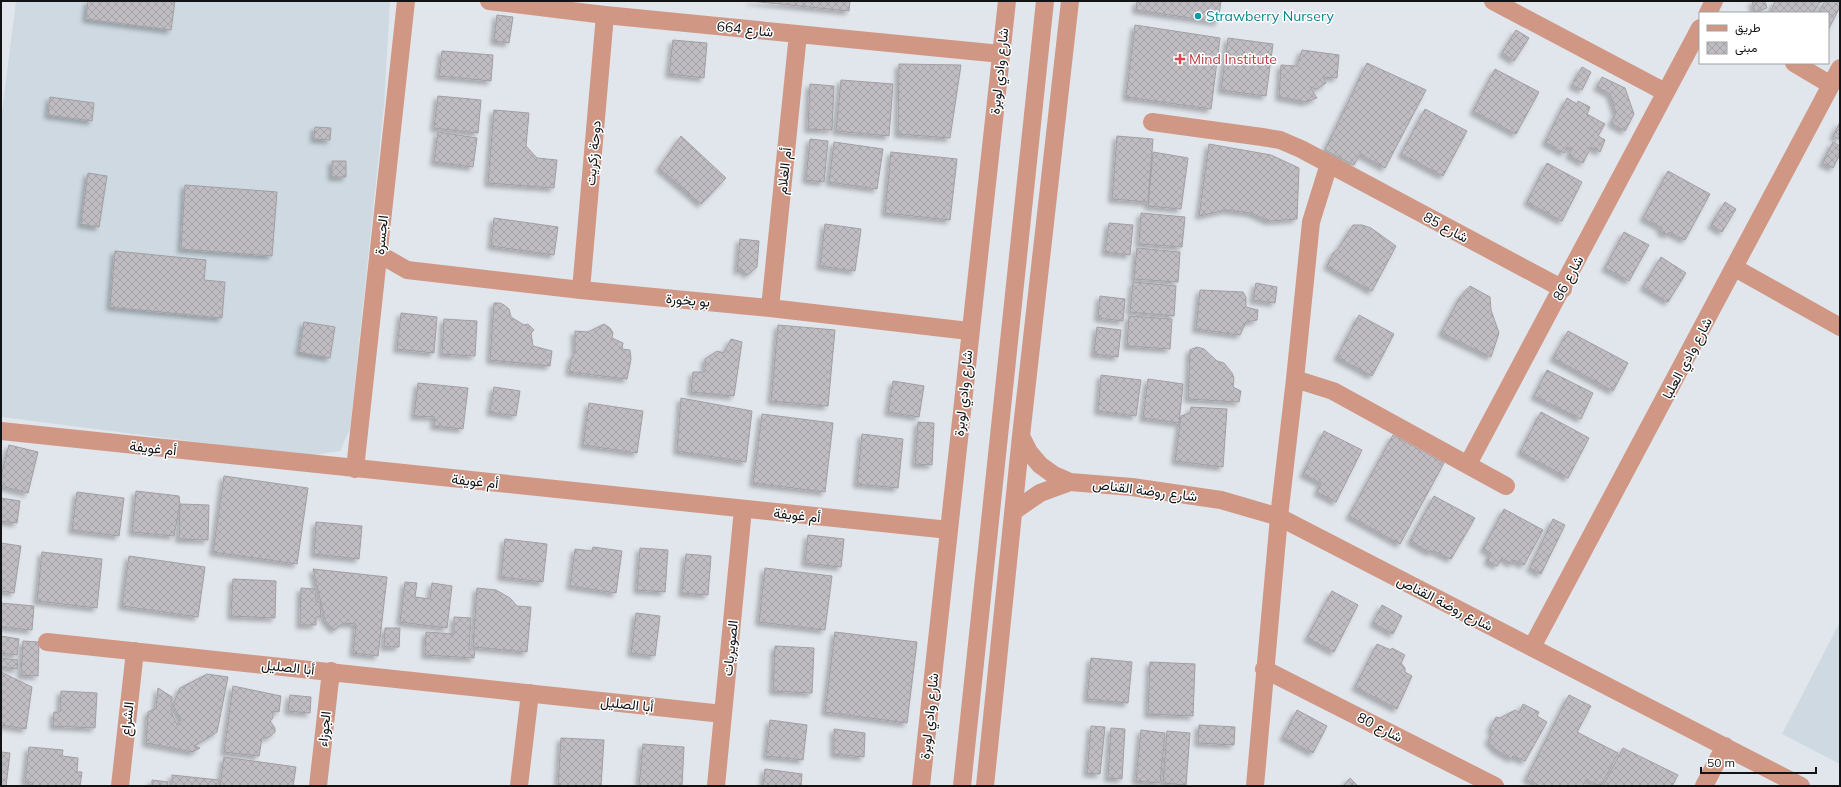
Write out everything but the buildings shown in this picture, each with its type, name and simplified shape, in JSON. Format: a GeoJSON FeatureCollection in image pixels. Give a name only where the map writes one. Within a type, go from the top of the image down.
{"type":"FeatureCollection","features":[{"type":"Feature","properties":{"kind":"street","name":"شارع 664"},"geometry":{"type":"LineString","coordinates":[[488,1],[605,16],[1001,54]]}},
{"type":"Feature","properties":{"kind":"street","name":"شارع وادي لوبرة"},"geometry":{"type":"LineString","coordinates":[[921,786],[969,331],[1007,1]]}},
{"type":"Feature","properties":{"kind":"street"},"geometry":{"type":"LineString","coordinates":[[962,786],[1045,1]]}},
{"type":"Feature","properties":{"kind":"street"},"geometry":{"type":"LineString","coordinates":[[985,786],[1021,436],[1070,1]]}},
{"type":"Feature","properties":{"kind":"street"},"geometry":{"type":"LineString","coordinates":[[1493,1],[1665,92]]}},
{"type":"Feature","properties":{"kind":"street"},"geometry":{"type":"LineString","coordinates":[[1708,12],[1714,1]]}},
{"type":"Feature","properties":{"kind":"street","name":"الجسرة"},"geometry":{"type":"LineString","coordinates":[[355,469],[379,254],[410,4]]}},
{"type":"Feature","properties":{"kind":"street","name":"دوحة زكريت"},"geometry":{"type":"LineString","coordinates":[[581,290],[605,16]]}},
{"type":"Feature","properties":{"kind":"street","name":"شارع 86"},"geometry":{"type":"LineString","coordinates":[[1468,464],[1563,289],[1665,92],[1699,30]]}},
{"type":"Feature","properties":{"kind":"street","name":"أم الغلام"},"geometry":{"type":"LineString","coordinates":[[770,308],[798,34]]}},
{"type":"Feature","properties":{"kind":"street"},"geometry":{"type":"LineString","coordinates":[[1796,64],[1831,85]]}},
{"type":"Feature","properties":{"kind":"street","name":"شارع وادي العلبا"},"geometry":{"type":"LineString","coordinates":[[1532,648],[1840,68]]}},
{"type":"Feature","properties":{"kind":"street","name":"شارع 85"},"geometry":{"type":"LineString","coordinates":[[1152,122],[1280,140],[1329,164],[1563,289]]}},
{"type":"Feature","properties":{"kind":"street"},"geometry":{"type":"LineString","coordinates":[[1255,786],[1264,669],[1279,517],[1311,222],[1329,164]]}},
{"type":"Feature","properties":{"kind":"street","name":"بو بخورة"},"geometry":{"type":"LineString","coordinates":[[379,254],[407,270],[581,290],[770,308],[969,331]]}},
{"type":"Feature","properties":{"kind":"street"},"geometry":{"type":"LineString","coordinates":[[1735,268],[1840,327]]}},
{"type":"Feature","properties":{"kind":"street","name":"بو بخورة"},"geometry":{"type":"LineString","coordinates":[[376,282],[407,270]]}},
{"type":"Feature","properties":{"kind":"street"},"geometry":{"type":"LineString","coordinates":[[1295,379],[1333,391],[1506,486]]}},
{"type":"Feature","properties":{"kind":"street","name":"أم غويفة"},"geometry":{"type":"LineString","coordinates":[[1,431],[949,530]]}},
{"type":"Feature","properties":{"kind":"street","name":"شارع روضة القناص"},"geometry":{"type":"LineString","coordinates":[[1021,436],[1029,452],[1040,465],[1054,475],[1070,482],[1139,488],[1221,500],[1279,517],[1801,786]]}},
{"type":"Feature","properties":{"kind":"street","name":"شارع روضة القناص"},"geometry":{"type":"LineString","coordinates":[[1014,512],[1040,493],[1070,482]]}},
{"type":"Feature","properties":{"kind":"street","name":"الصويريات"},"geometry":{"type":"LineString","coordinates":[[716,786],[743,509]]}},
{"type":"Feature","properties":{"kind":"street","name":"أبا الصليل"},"geometry":{"type":"LineString","coordinates":[[47,642],[331,671],[723,714]]}},
{"type":"Feature","properties":{"kind":"street","name":"الشراع"},"geometry":{"type":"LineString","coordinates":[[120,786],[135,651]]}},
{"type":"Feature","properties":{"kind":"street","name":"شارع 80"},"geometry":{"type":"LineString","coordinates":[[1264,669],[1495,786]]}},
{"type":"Feature","properties":{"kind":"street","name":"الجوزاء"},"geometry":{"type":"LineString","coordinates":[[318,786],[331,671]]}},
{"type":"Feature","properties":{"kind":"street"},"geometry":{"type":"LineString","coordinates":[[519,786],[530,693]]}},
{"type":"Feature","properties":{"kind":"street"},"geometry":{"type":"LineString","coordinates":[[1704,786],[1725,746]]}},
{"type":"Feature","properties":{"kind":"shaded area"},"geometry":{"type":"Polygon","coordinates":[[[16,1],[390,1],[384,106],[350,429],[340,451],[307,456],[1,417],[1,120],[16,1]]]}},
{"type":"Feature","properties":{"kind":"shaded area"},"geometry":{"type":"Polygon","coordinates":[[[1840,622],[1840,764],[1782,734],[1840,622]]]}},
{"type":"Feature","properties":{"kind":"place","name":"Strawberry Nursery"},"geometry":{"type":"Point","coordinates":[1198,16]}},
{"type":"Feature","properties":{"kind":"place","name":"Mind Institute"},"geometry":{"type":"Point","coordinates":[1180,59]}}]}
